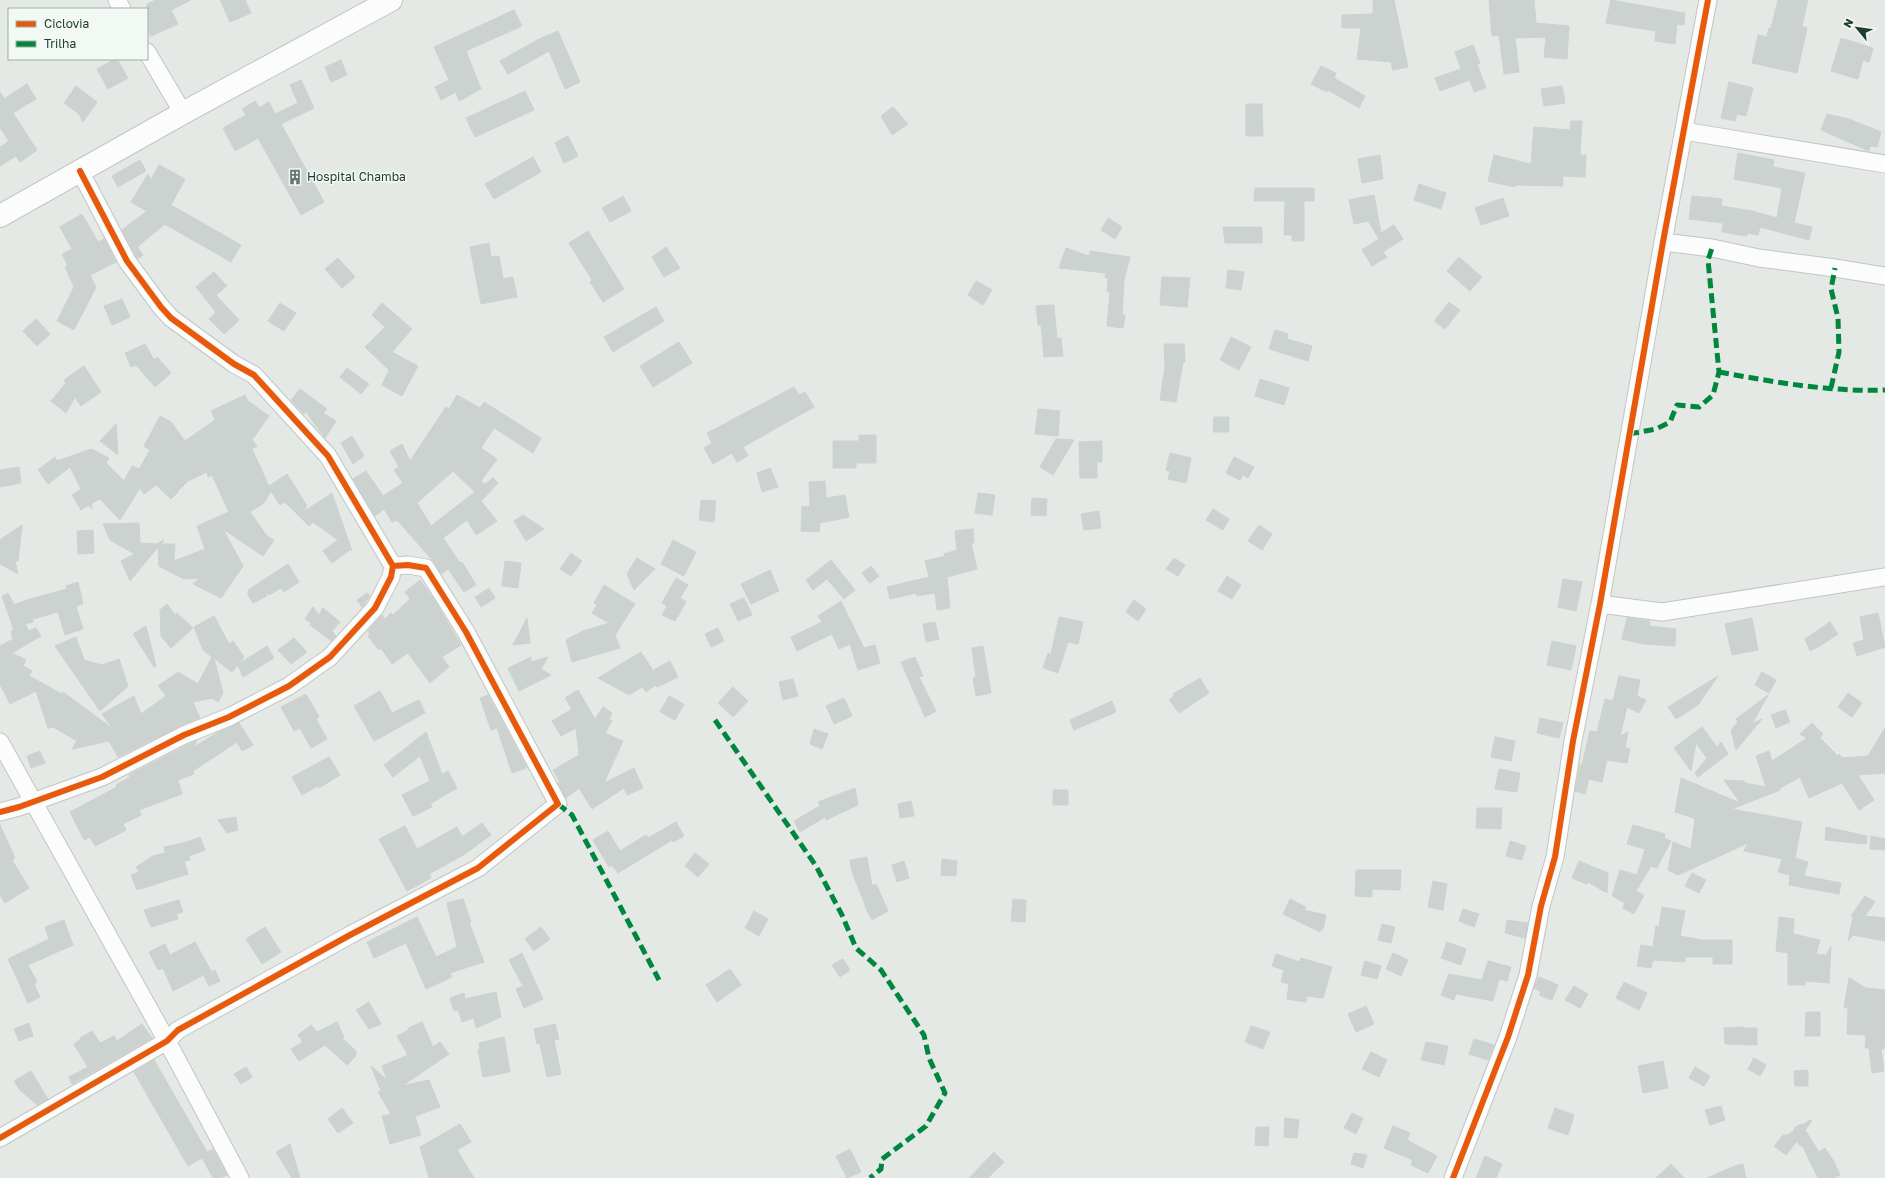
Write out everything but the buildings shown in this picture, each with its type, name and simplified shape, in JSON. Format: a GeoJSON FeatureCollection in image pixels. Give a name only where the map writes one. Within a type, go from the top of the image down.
{"type":"FeatureCollection","features":[{"type":"Feature","properties":{"kind":"main road"},"geometry":{"type":"LineString","coordinates":[[0,216],[182,113],[391,0]]}},
{"type":"Feature","properties":{"kind":"street"},"geometry":{"type":"LineString","coordinates":[[1453,1178],[1508,1037],[1528,975],[1541,906],[1554,857],[1572,741],[1600,604],[1662,242],[1708,0]]}},
{"type":"Feature","properties":{"kind":"street"},"geometry":{"type":"LineString","coordinates":[[148,54],[182,113]]}},
{"type":"Feature","properties":{"kind":"street"},"geometry":{"type":"LineString","coordinates":[[1684,131],[1885,164]]}},
{"type":"Feature","properties":{"kind":"street"},"geometry":{"type":"LineString","coordinates":[[0,812],[102,777],[177,738],[229,717],[289,686],[330,657],[375,608],[391,577],[393,566],[328,456],[254,375],[228,359],[171,318],[161,307],[127,261],[80,171]]}},
{"type":"Feature","properties":{"kind":"street"},"geometry":{"type":"LineString","coordinates":[[1662,242],[1712,248],[1759,258],[1885,276]]}},
{"type":"Feature","properties":{"kind":"street"},"geometry":{"type":"LineString","coordinates":[[0,1138],[167,1041],[178,1030],[350,935],[478,868],[558,804],[466,632],[426,568],[408,564],[393,566]]}},
{"type":"Feature","properties":{"kind":"street"},"geometry":{"type":"LineString","coordinates":[[1600,604],[1662,612],[1885,577]]}},
{"type":"Feature","properties":{"kind":"street"},"geometry":{"type":"LineString","coordinates":[[0,742],[167,1041],[240,1178]]}},
{"type":"Feature","properties":{"kind":"marked path"},"geometry":{"type":"LineString","coordinates":[[1629,434],[1656,429],[1670,422],[1677,405],[1699,407],[1713,395],[1719,372],[1708,260],[1712,248]]}},
{"type":"Feature","properties":{"kind":"marked path"},"geometry":{"type":"LineString","coordinates":[[1831,388],[1839,352],[1838,318],[1831,289],[1835,268]]}},
{"type":"Feature","properties":{"kind":"marked path"},"geometry":{"type":"LineString","coordinates":[[1719,372],[1781,383],[1822,388],[1885,390]]}},
{"type":"Feature","properties":{"kind":"marked path"},"geometry":{"type":"LineString","coordinates":[[715,720],[816,866],[842,915],[856,948],[881,970],[924,1035],[929,1058],[945,1093],[926,1126],[882,1159],[881,1169],[870,1178]]}},
{"type":"Feature","properties":{"kind":"marked path"},"geometry":{"type":"LineString","coordinates":[[558,804],[572,815],[659,980]]}},
{"type":"Feature","properties":{"kind":"cycle path"},"geometry":{"type":"LineString","coordinates":[[1453,1178],[1508,1037],[1528,975],[1541,906],[1555,857],[1573,741],[1600,604],[1663,242],[1708,0]]}},
{"type":"Feature","properties":{"kind":"cycle path"},"geometry":{"type":"LineString","coordinates":[[0,812],[19,807],[102,777],[184,735],[229,717],[289,686],[330,657],[375,608],[391,577],[393,566],[328,456],[254,375],[234,364],[171,318],[161,307],[127,261],[80,171]]}},
{"type":"Feature","properties":{"kind":"cycle path"},"geometry":{"type":"LineString","coordinates":[[0,1138],[167,1041],[178,1030],[350,935],[478,868],[558,804],[466,632],[426,568],[408,565],[393,566]]}},
{"type":"Feature","properties":{"kind":"place","name":"Hospital Chamba"},"geometry":{"type":"Point","coordinates":[295,177]}}]}
